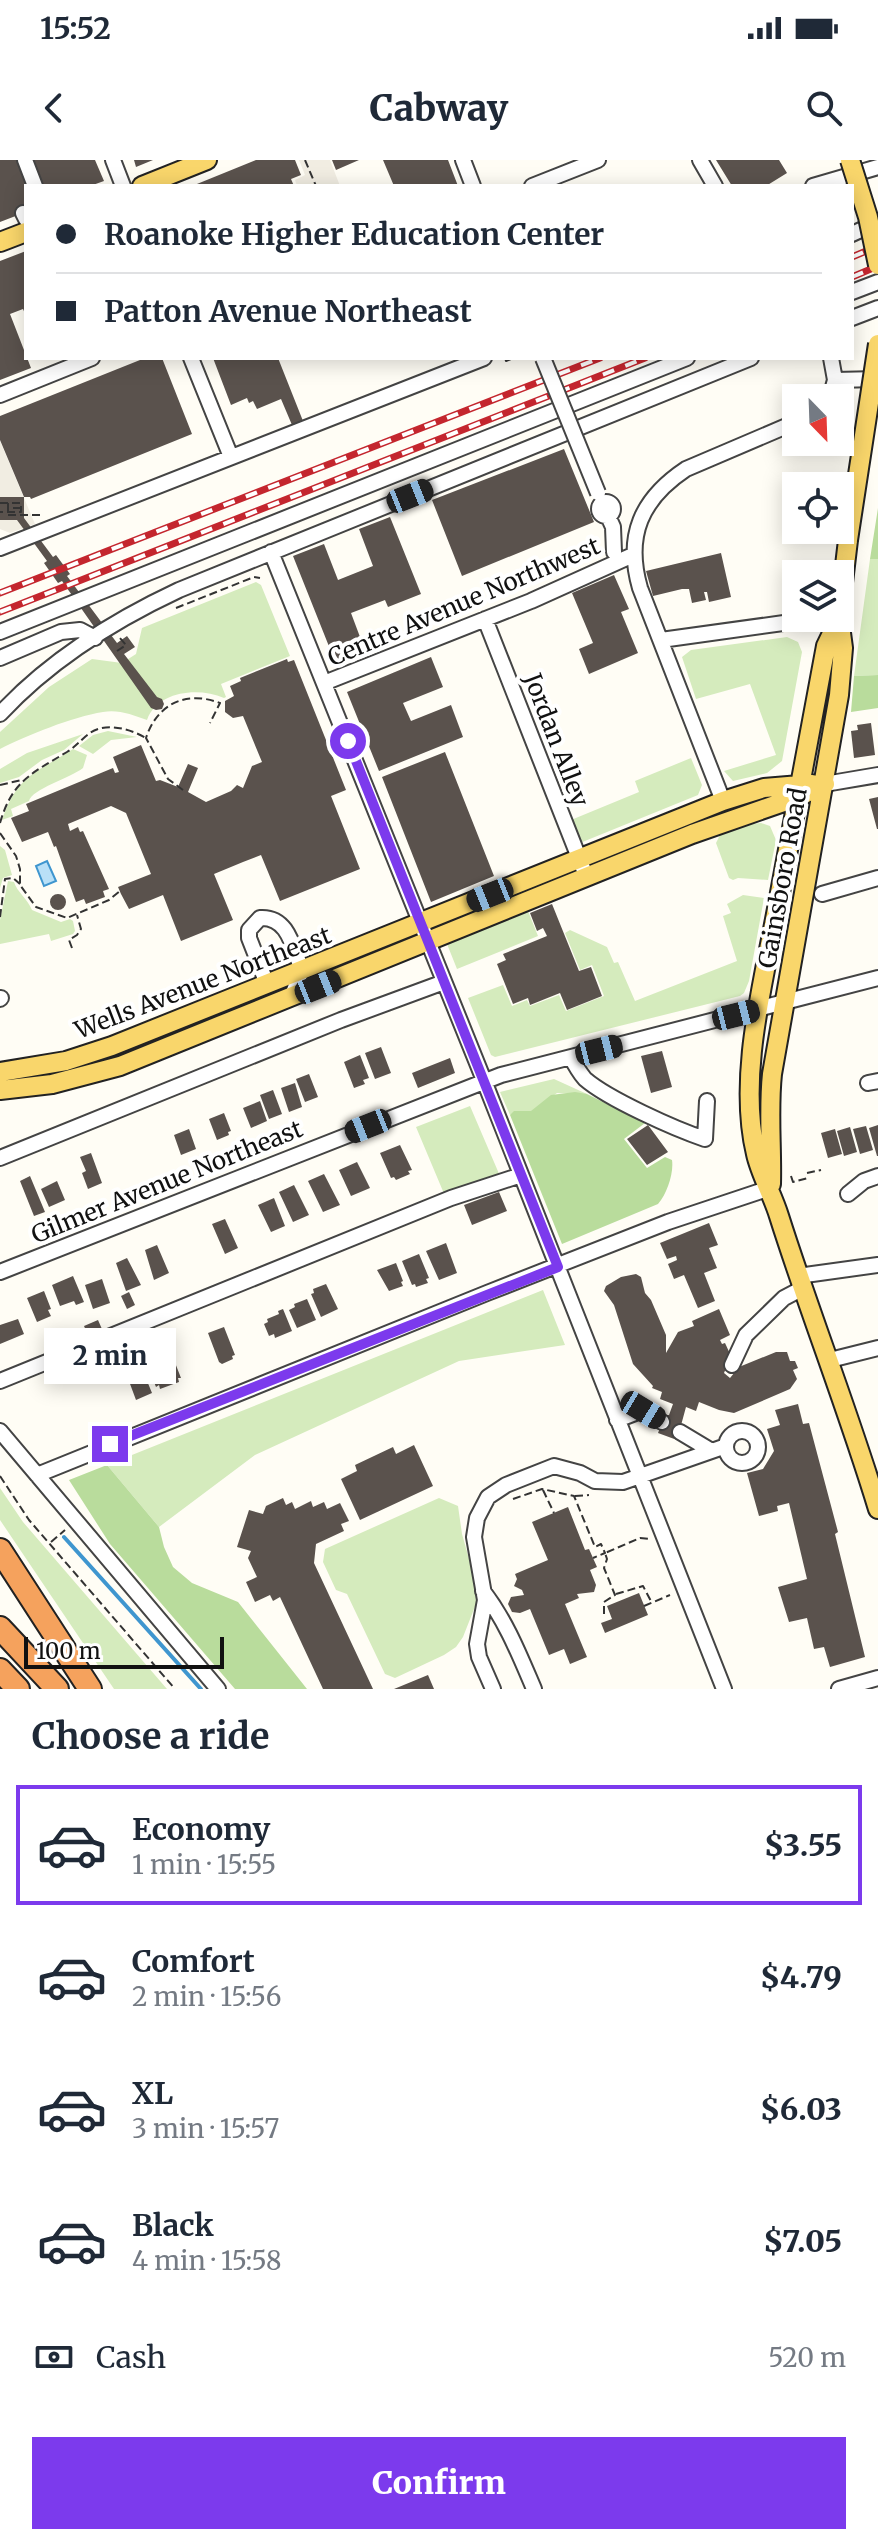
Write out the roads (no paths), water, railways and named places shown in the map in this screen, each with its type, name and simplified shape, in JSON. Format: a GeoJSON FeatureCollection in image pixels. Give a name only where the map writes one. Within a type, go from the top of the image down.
{"type":"FeatureCollection","features":[{"type":"Feature","properties":{"kind":"highway"},"geometry":{"type":"LineString","coordinates":[[0,1550],[90,1689]]}},
{"type":"Feature","properties":{"kind":"highway"},"geometry":{"type":"LineString","coordinates":[[0,1628],[57,1689]]}},
{"type":"Feature","properties":{"kind":"highway"},"geometry":{"type":"LineString","coordinates":[[0,1670],[18,1689]]}},
{"type":"Feature","properties":{"kind":"main road"},"geometry":{"type":"LineString","coordinates":[[147,184],[207,160]]}},
{"type":"Feature","properties":{"kind":"main road"},"geometry":{"type":"LineString","coordinates":[[850,160],[868,217],[878,265]]}},
{"type":"Feature","properties":{"kind":"main road"},"geometry":{"type":"LineString","coordinates":[[0,242],[24,233]]}},
{"type":"Feature","properties":{"kind":"main road","name":"Gainsboro Road"},"geometry":{"type":"LineString","coordinates":[[846,560],[878,344]]}},
{"type":"Feature","properties":{"kind":"main road","name":"Gainsboro Road"},"geometry":{"type":"LineString","coordinates":[[770,1188],[756,1156],[751,1072],[759,1010],[799,791],[826,646],[832,632]]}},
{"type":"Feature","properties":{"kind":"main road","name":"Gainsboro Road"},"geometry":{"type":"LineString","coordinates":[[770,1188],[772,1152],[769,1100],[825,784],[842,671],[841,632]]}},
{"type":"Feature","properties":{"kind":"main road"},"geometry":{"type":"LineString","coordinates":[[583,867],[710,826],[825,784]]}},
{"type":"Feature","properties":{"kind":"main road"},"geometry":{"type":"LineString","coordinates":[[583,867],[723,801],[764,788],[799,791]]}},
{"type":"Feature","properties":{"kind":"main road","name":"Wells Avenue Northeast"},"geometry":{"type":"LineString","coordinates":[[0,1072],[89,1055],[547,871],[583,867]]}},
{"type":"Feature","properties":{"kind":"main road","name":"Wells Avenue Northeast"},"geometry":{"type":"LineString","coordinates":[[0,1090],[52,1084],[120,1066],[565,885],[583,867]]}},
{"type":"Feature","properties":{"kind":"main road"},"geometry":{"type":"LineString","coordinates":[[770,1188],[878,1509]]}},
{"type":"Feature","properties":{"kind":"street"},"geometry":{"type":"LineString","coordinates":[[25,160],[34,184]]}},
{"type":"Feature","properties":{"kind":"street"},"geometry":{"type":"LineString","coordinates":[[113,160],[122,184]]}},
{"type":"Feature","properties":{"kind":"street"},"geometry":{"type":"LineString","coordinates":[[463,160],[472,184]]}},
{"type":"Feature","properties":{"kind":"street"},"geometry":{"type":"LineString","coordinates":[[537,184],[598,160]]}},
{"type":"Feature","properties":{"kind":"street"},"geometry":{"type":"LineString","coordinates":[[700,160],[714,184]]}},
{"type":"Feature","properties":{"kind":"street"},"geometry":{"type":"LineString","coordinates":[[820,184],[878,167]]}},
{"type":"Feature","properties":{"kind":"street"},"geometry":{"type":"LineString","coordinates":[[854,233],[878,222]]}},
{"type":"Feature","properties":{"kind":"street"},"geometry":{"type":"LineString","coordinates":[[854,291],[878,282]]}},
{"type":"Feature","properties":{"kind":"street"},"geometry":{"type":"LineString","coordinates":[[854,317],[878,308]]}},
{"type":"Feature","properties":{"kind":"street"},"geometry":{"type":"LineString","coordinates":[[0,395],[87,360]]}},
{"type":"Feature","properties":{"kind":"street"},"geometry":{"type":"LineString","coordinates":[[192,360],[231,457]]}},
{"type":"Feature","properties":{"kind":"street"},"geometry":{"type":"LineString","coordinates":[[0,548],[479,360]]}},
{"type":"Feature","properties":{"kind":"street"},"geometry":{"type":"LineString","coordinates":[[544,360],[613,527],[614,552]]}},
{"type":"Feature","properties":{"kind":"street"},"geometry":{"type":"LineString","coordinates":[[0,632],[682,360]]}},
{"type":"Feature","properties":{"kind":"street"},"geometry":{"type":"LineString","coordinates":[[0,714],[50,669],[152,603],[746,360]]}},
{"type":"Feature","properties":{"kind":"street"},"geometry":{"type":"LineString","coordinates":[[831,360],[834,384]]}},
{"type":"Feature","properties":{"kind":"street"},"geometry":{"type":"LineString","coordinates":[[835,380],[878,379]]}},
{"type":"Feature","properties":{"kind":"street","name":"Centre Avenue Northwest"},"geometry":{"type":"LineString","coordinates":[[324,683],[485,619],[633,555],[642,516],[657,492],[671,479],[686,469],[782,428]]}},
{"type":"Feature","properties":{"kind":"street"},"geometry":{"type":"LineString","coordinates":[[271,552],[724,1689]]}},
{"type":"Feature","properties":{"kind":"street"},"geometry":{"type":"LineString","coordinates":[[633,555],[640,588],[723,801]]}},
{"type":"Feature","properties":{"kind":"street","name":"Jordan Alley"},"geometry":{"type":"LineString","coordinates":[[485,619],[583,867]]}},
{"type":"Feature","properties":{"kind":"street"},"geometry":{"type":"LineString","coordinates":[[661,640],[782,623]]}},
{"type":"Feature","properties":{"kind":"street"},"geometry":{"type":"LineString","coordinates":[[0,658],[61,632],[80,630],[95,638]]}},
{"type":"Feature","properties":{"kind":"street"},"geometry":{"type":"LineString","coordinates":[[825,784],[878,775]]}},
{"type":"Feature","properties":{"kind":"street"},"geometry":{"type":"LineString","coordinates":[[547,871],[565,885]]}},
{"type":"Feature","properties":{"kind":"street"},"geometry":{"type":"LineString","coordinates":[[822,894],[878,878]]}},
{"type":"Feature","properties":{"kind":"street"},"geometry":{"type":"LineString","coordinates":[[267,984],[249,938],[249,930],[260,918],[276,919],[283,925],[302,970],[291,998]]}},
{"type":"Feature","properties":{"kind":"street","name":"Gilmer Avenue Northeast"},"geometry":{"type":"LineString","coordinates":[[0,1272],[484,1082],[878,978]]}},
{"type":"Feature","properties":{"kind":"street"},"geometry":{"type":"LineString","coordinates":[[0,1158],[341,1020],[444,982]]}},
{"type":"Feature","properties":{"kind":"street"},"geometry":{"type":"LineString","coordinates":[[571,1057],[584,1078],[596,1087],[671,1126],[705,1139],[707,1101]]}},
{"type":"Feature","properties":{"kind":"street"},"geometry":{"type":"LineString","coordinates":[[0,1381],[451,1198],[521,1175]]}},
{"type":"Feature","properties":{"kind":"street"},"geometry":{"type":"LineString","coordinates":[[848,1194],[864,1181],[878,1176]]}},
{"type":"Feature","properties":{"kind":"street"},"geometry":{"type":"LineString","coordinates":[[37,1475],[668,1222],[770,1188]]}},
{"type":"Feature","properties":{"kind":"street"},"geometry":{"type":"LineString","coordinates":[[732,1365],[746,1335],[800,1282],[878,1265]]}},
{"type":"Feature","properties":{"kind":"street"},"geometry":{"type":"LineString","coordinates":[[830,1360],[878,1348]]}},
{"type":"Feature","properties":{"kind":"street"},"geometry":{"type":"LineString","coordinates":[[617,1420],[643,1410],[662,1422]]}},
{"type":"Feature","properties":{"kind":"street"},"geometry":{"type":"LineString","coordinates":[[0,1431],[218,1689]]}},
{"type":"Feature","properties":{"kind":"street"},"geometry":{"type":"LineString","coordinates":[[680,1432],[710,1450]]}},
{"type":"Feature","properties":{"kind":"street"},"geometry":{"type":"LineString","coordinates":[[493,1689],[479,1657],[477,1644],[485,1600],[474,1537],[477,1518],[488,1497],[496,1489],[554,1466],[607,1483],[640,1478],[726,1446]]}},
{"type":"Feature","properties":{"kind":"street"},"geometry":{"type":"LineString","coordinates":[[483,1591],[503,1619],[534,1689]]}},
{"type":"Feature","properties":{"kind":"street"},"geometry":{"type":"LineString","coordinates":[[839,1689],[878,1678]]}},
{"type":"Feature","properties":{"kind":"water"},"geometry":{"type":"Polygon","coordinates":[[[47,861],[56,881],[44,886],[36,866],[47,861]]]}},
{"type":"Feature","properties":{"kind":"waterway"},"geometry":{"type":"LineString","coordinates":[[64,1537],[201,1689]]}},
{"type":"Feature","properties":{"kind":"railway"},"geometry":{"type":"LineString","coordinates":[[854,256],[878,246]]}},
{"type":"Feature","properties":{"kind":"railway"},"geometry":{"type":"LineString","coordinates":[[854,276],[878,266]]}},
{"type":"Feature","properties":{"kind":"railway"},"geometry":{"type":"LineString","coordinates":[[0,593],[595,360]]}},
{"type":"Feature","properties":{"kind":"railway"},"geometry":{"type":"LineString","coordinates":[[0,612],[640,360]]}}]}
